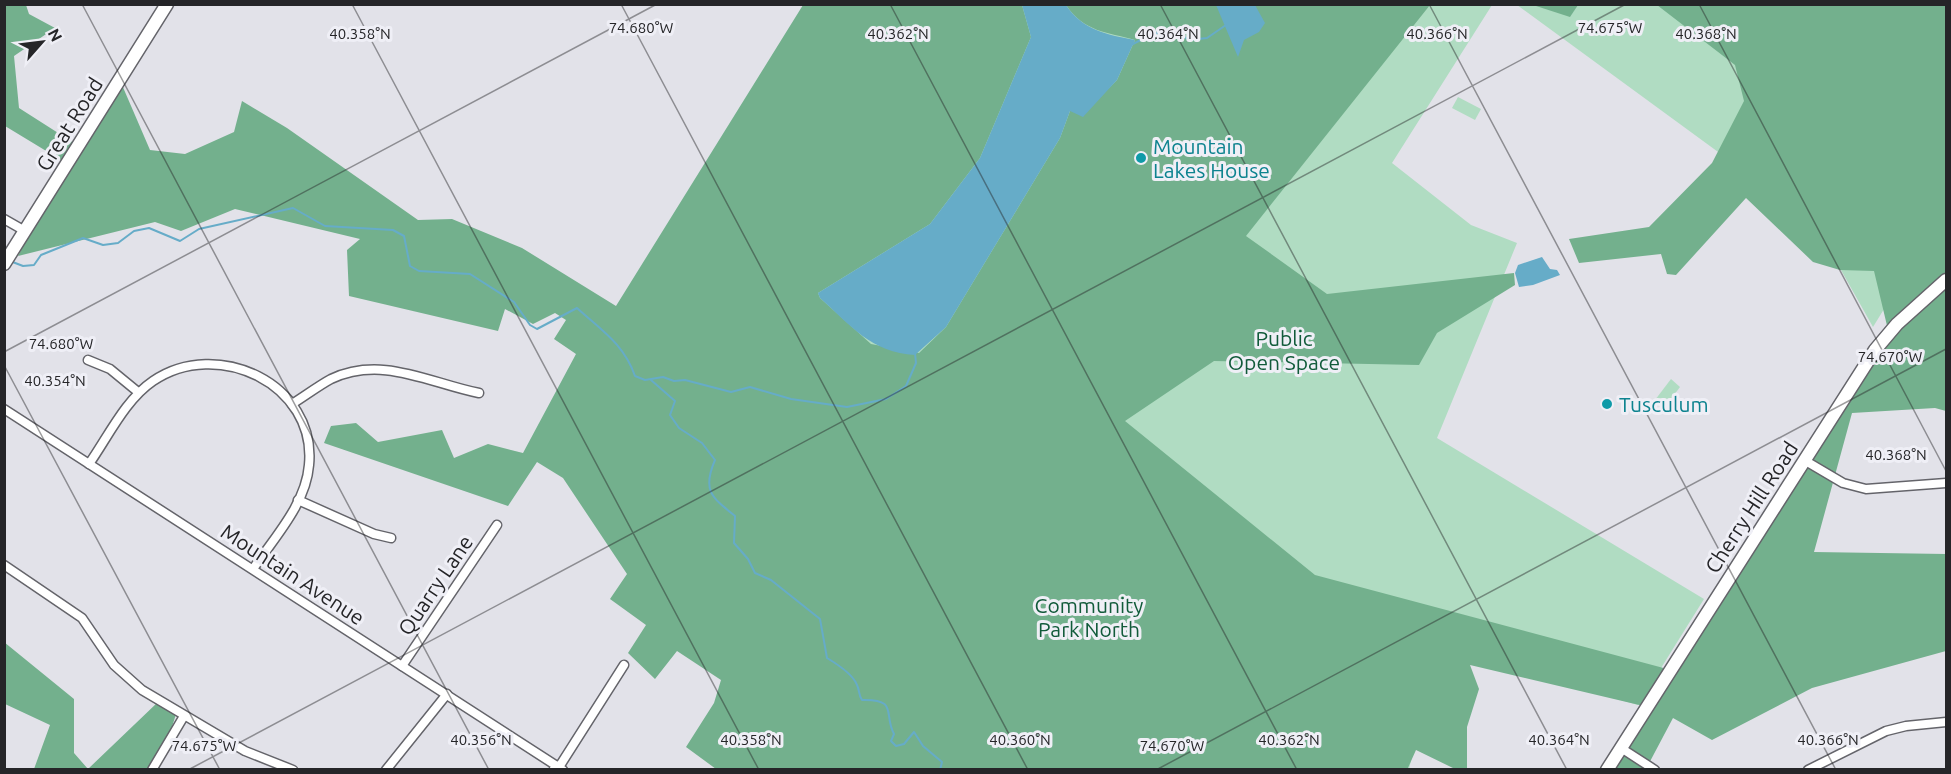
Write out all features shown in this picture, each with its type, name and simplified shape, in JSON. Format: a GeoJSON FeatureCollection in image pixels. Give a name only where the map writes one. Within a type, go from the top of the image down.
{"type":"FeatureCollection","features":[{"type":"Feature","properties":{"kind":"street","name":"Great Road"},"geometry":{"type":"LineString","coordinates":[[4,264],[166,4]]}},
{"type":"Feature","properties":{"kind":"street"},"geometry":{"type":"LineString","coordinates":[[4,219],[25,231]]}},
{"type":"Feature","properties":{"kind":"street","name":"Cherry Hill Road"},"geometry":{"type":"LineString","coordinates":[[1607,770],[1886,335],[1947,280]]}},
{"type":"Feature","properties":{"kind":"street"},"geometry":{"type":"LineString","coordinates":[[88,360],[110,369],[138,392]]}},
{"type":"Feature","properties":{"kind":"street"},"geometry":{"type":"LineString","coordinates":[[89,464],[138,392],[154,380],[177,369],[214,363],[255,374],[278,389],[292,404],[305,428],[309,450],[308,473],[298,500],[253,569]]}},
{"type":"Feature","properties":{"kind":"street"},"geometry":{"type":"LineString","coordinates":[[292,404],[332,379],[372,370],[406,371],[454,388],[479,393]]}},
{"type":"Feature","properties":{"kind":"street","name":"Mountain Avenue"},"geometry":{"type":"LineString","coordinates":[[4,409],[558,768]]}},
{"type":"Feature","properties":{"kind":"street"},"geometry":{"type":"LineString","coordinates":[[1804,460],[1843,483],[1866,489],[1947,483]]}},
{"type":"Feature","properties":{"kind":"street"},"geometry":{"type":"LineString","coordinates":[[298,500],[374,534],[391,538]]}},
{"type":"Feature","properties":{"kind":"street","name":"Quarry Lane"},"geometry":{"type":"LineString","coordinates":[[402,666],[497,525]]}},
{"type":"Feature","properties":{"kind":"street"},"geometry":{"type":"LineString","coordinates":[[4,565],[71,608],[90,627],[108,657],[127,678],[184,716],[245,751],[293,770]]}},
{"type":"Feature","properties":{"kind":"street"},"geometry":{"type":"LineString","coordinates":[[558,768],[624,665]]}},
{"type":"Feature","properties":{"kind":"street"},"geometry":{"type":"LineString","coordinates":[[386,770],[447,694]]}},
{"type":"Feature","properties":{"kind":"street"},"geometry":{"type":"LineString","coordinates":[[152,770],[184,716]]}},
{"type":"Feature","properties":{"kind":"street"},"geometry":{"type":"LineString","coordinates":[[1808,770],[1886,731],[1905,726],[1947,722]]}},
{"type":"Feature","properties":{"kind":"street"},"geometry":{"type":"LineString","coordinates":[[1621,748],[1655,770]]}},
{"type":"Feature","properties":{"kind":"green space"},"geometry":{"type":"Polygon","coordinates":[[[4,5],[26,5],[29,14],[55,28],[14,56],[19,108],[77,145],[119,78],[150,150],[185,154],[234,132],[242,101],[287,128],[418,220],[452,219],[522,248],[616,306],[803,5],[1022,5],[1031,37],[980,158],[930,224],[818,293],[820,298],[871,344],[919,353],[946,327],[1060,138],[1070,111],[1108,89],[1117,80],[1135,40],[1088,26],[1080,21],[1066,5],[1430,5],[1246,236],[1327,294],[1514,273],[1515,285],[1437,333],[1419,365],[1214,361],[1125,421],[1315,575],[1671,670],[1889,334],[1874,271],[1840,270],[1813,262],[1746,198],[1676,275],[1667,274],[1661,254],[1579,263],[1569,239],[1649,227],[1712,163],[1744,101],[1735,65],[1657,5],[1946,5],[1946,411],[1935,408],[1852,413],[1814,552],[1946,554],[1946,651],[1812,688],[1712,740],[1673,718],[1646,769],[1615,769],[1652,708],[1470,665],[1479,689],[1467,727],[1467,769],[1455,769],[1416,750],[1407,770],[716,769],[686,747],[714,703],[721,680],[677,651],[655,679],[628,653],[646,625],[610,599],[627,574],[563,478],[537,462],[508,506],[324,443],[331,426],[356,423],[378,442],[442,430],[454,458],[488,444],[523,453],[576,354],[554,339],[566,320],[555,313],[533,324],[505,309],[498,331],[349,296],[347,250],[360,239],[235,209],[181,231],[155,222],[18,256],[66,163],[5,126],[4,5]]]}},
{"type":"Feature","properties":{"kind":"green space"},"geometry":{"type":"Polygon","coordinates":[[[810,5],[1492,5],[1392,163],[1471,225],[1517,243],[1437,438],[1704,599],[1638,705],[1461,654],[1423,712],[1409,769],[740,769],[798,568],[810,5]]]}},
{"type":"Feature","properties":{"kind":"green space"},"geometry":{"type":"Polygon","coordinates":[[[1517,5],[1946,5],[1946,208],[1873,327],[1814,222],[1517,5]]]}},
{"type":"Feature","properties":{"kind":"green space"},"geometry":{"type":"Polygon","coordinates":[[[1533,5],[1578,5],[1570,17],[1533,5]]]}},
{"type":"Feature","properties":{"kind":"green space"},"geometry":{"type":"Polygon","coordinates":[[[1458,97],[1481,109],[1475,120],[1452,108],[1458,97]]]}},
{"type":"Feature","properties":{"kind":"green space"},"geometry":{"type":"Polygon","coordinates":[[[1671,379],[1680,387],[1665,407],[1655,400],[1671,379]]]}},
{"type":"Feature","properties":{"kind":"green space"},"geometry":{"type":"Polygon","coordinates":[[[4,642],[74,699],[74,753],[88,769],[34,769],[50,725],[5,704],[4,642]]]}},
{"type":"Feature","properties":{"kind":"green space"},"geometry":{"type":"Polygon","coordinates":[[[158,702],[176,714],[159,769],[88,769],[158,702]]]}},
{"type":"Feature","properties":{"kind":"water"},"geometry":{"type":"Polygon","coordinates":[[[1022,5],[1066,5],[1088,26],[1135,40],[1117,80],[1083,117],[1070,111],[1060,138],[946,327],[915,355],[886,349],[852,327],[820,298],[818,293],[930,224],[980,158],[1031,37],[1022,5]]]}},
{"type":"Feature","properties":{"kind":"water"},"geometry":{"type":"Polygon","coordinates":[[[1216,5],[1255,5],[1265,23],[1259,32],[1244,40],[1238,57],[1216,5]]]}},
{"type":"Feature","properties":{"kind":"water"},"geometry":{"type":"Polygon","coordinates":[[[1542,257],[1550,269],[1557,270],[1560,275],[1533,285],[1519,287],[1515,273],[1518,265],[1542,257]]]}},
{"type":"Feature","properties":{"kind":"waterway"},"geometry":{"type":"LineString","coordinates":[[1131,45],[1153,34],[1167,31],[1189,40],[1207,38],[1226,25]]}},
{"type":"Feature","properties":{"kind":"waterway"},"geometry":{"type":"LineString","coordinates":[[10,261],[23,266],[34,265],[41,255],[83,238],[103,245],[118,243],[134,231],[149,228],[180,241],[199,229],[293,208],[325,226],[393,230],[404,236],[410,266],[419,271],[470,274],[514,302],[530,325],[537,329],[577,308],[618,346],[635,376],[645,380],[663,377],[674,381],[685,380],[731,392],[750,387],[791,399],[847,407],[886,399],[906,386],[916,363],[915,353]]}},
{"type":"Feature","properties":{"kind":"waterway"},"geometry":{"type":"LineString","coordinates":[[651,380],[675,401],[670,415],[679,428],[702,443],[715,460],[709,479],[711,492],[735,516],[734,543],[748,559],[755,573],[771,580],[820,619],[827,658],[852,677],[862,700],[874,700],[885,705],[894,734],[891,741],[896,746],[904,744],[914,732],[923,746],[942,762],[940,770]]}},
{"type":"Feature","properties":{"kind":"place","name":"Mountain Lakes House"},"geometry":{"type":"Point","coordinates":[1141,158]}},
{"type":"Feature","properties":{"kind":"place","name":"Tusculum"},"geometry":{"type":"Point","coordinates":[1607,404]}},
{"type":"Feature","properties":{"kind":"park label","name":"Public Open Space"},"geometry":{"type":"Point","coordinates":[1284,350]}},
{"type":"Feature","properties":{"kind":"park label","name":"Community Park North"},"geometry":{"type":"Point","coordinates":[1089,617]}}]}
